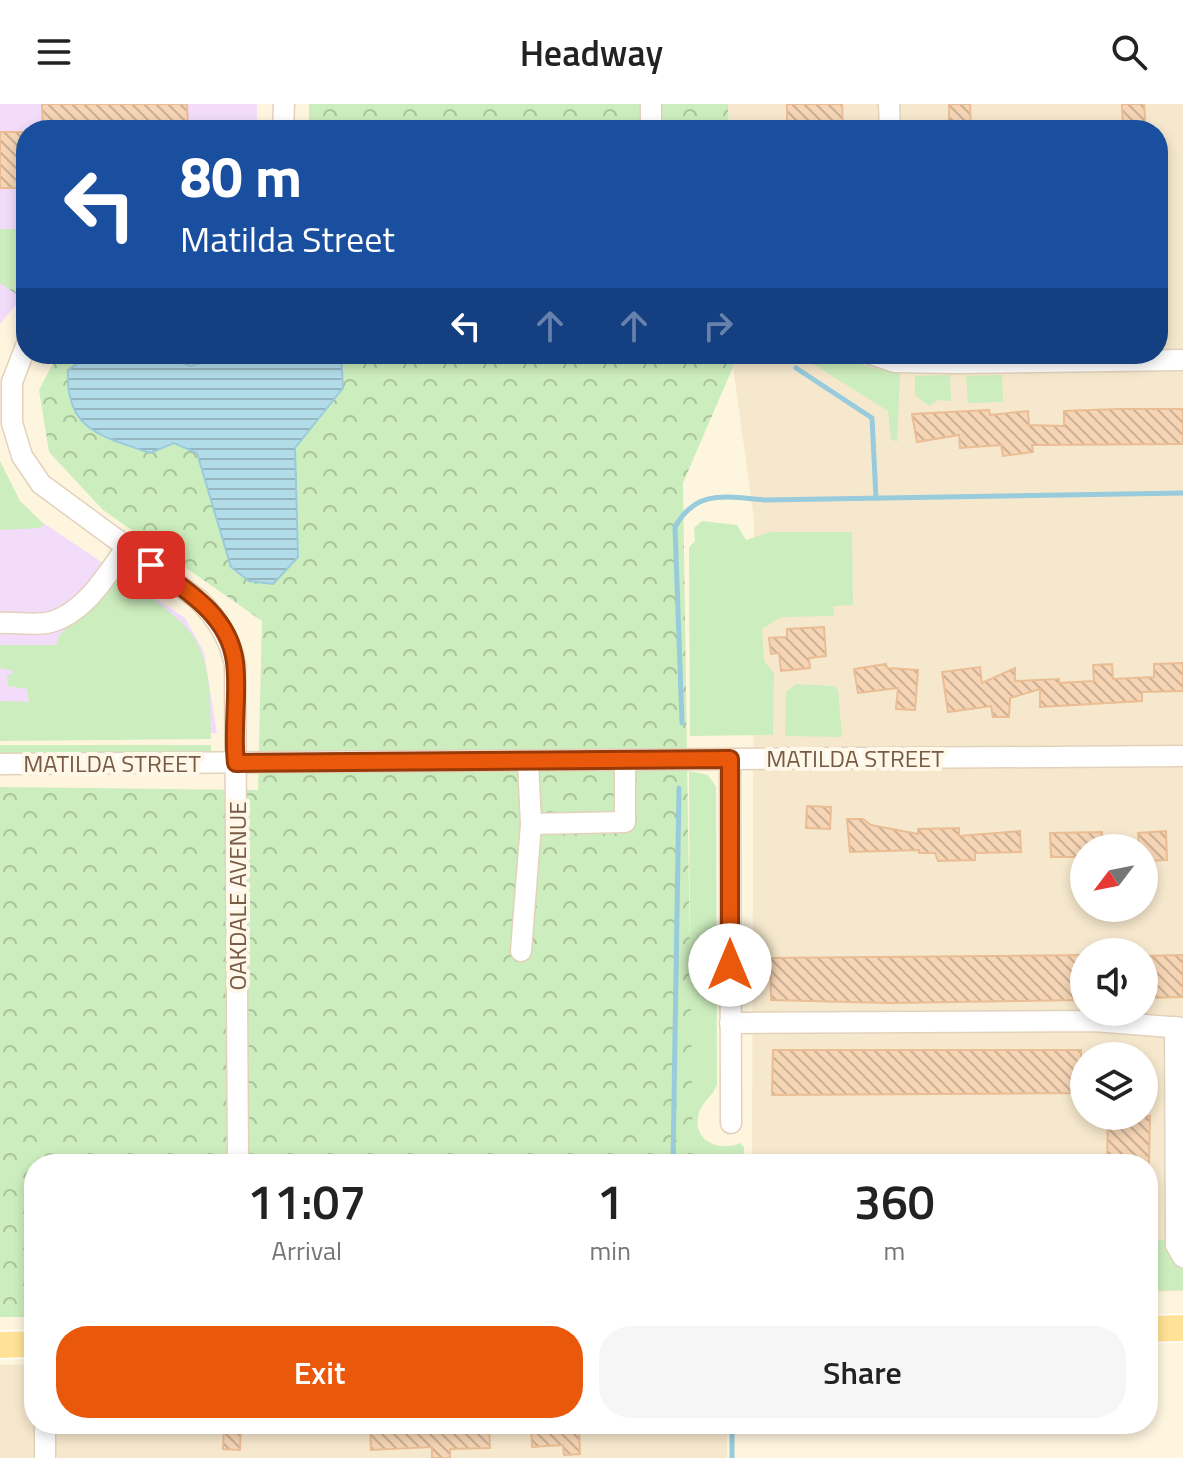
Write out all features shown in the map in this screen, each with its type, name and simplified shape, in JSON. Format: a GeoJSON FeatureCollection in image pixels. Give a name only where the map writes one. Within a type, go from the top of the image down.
{"type":"FeatureCollection","features":[{"type":"Feature","properties":{"kind":"main road"},"geometry":{"type":"LineString","coordinates":[[1158,1329],[1183,1328]]}},
{"type":"Feature","properties":{"kind":"main road"},"geometry":{"type":"LineString","coordinates":[[0,1345],[24,1344]]}},
{"type":"Feature","properties":{"kind":"street","name":"OAKDALE AVENUE"},"geometry":{"type":"LineString","coordinates":[[19,364],[12,382],[6,424],[41,484],[199,600],[216,617],[231,644],[235,664],[238,1154]]}},
{"type":"Feature","properties":{"kind":"street"},"geometry":{"type":"LineString","coordinates":[[0,623],[50,622],[69,613],[90,597],[127,547]]}},
{"type":"Feature","properties":{"kind":"street","name":"MATILDA STREET"},"geometry":{"type":"LineString","coordinates":[[0,764],[1183,756]]}},
{"type":"Feature","properties":{"kind":"street"},"geometry":{"type":"LineString","coordinates":[[730,759],[731,1123]]}},
{"type":"Feature","properties":{"kind":"street"},"geometry":{"type":"LineString","coordinates":[[531,824],[625,822],[625,760]]}},
{"type":"Feature","properties":{"kind":"street"},"geometry":{"type":"LineString","coordinates":[[521,951],[531,824],[528,761]]}},
{"type":"Feature","properties":{"kind":"street"},"geometry":{"type":"LineString","coordinates":[[730,1023],[1094,1021],[1179,1028],[1176,1245],[1183,1257]]}},
{"type":"Feature","properties":{"kind":"street"},"geometry":{"type":"LineString","coordinates":[[45,1434],[45,1458]]}},
{"type":"Feature","properties":{"kind":"shaded area"},"geometry":{"type":"Polygon","coordinates":[[[0,104],[257,104],[257,120],[16,120],[16,305],[0,324],[0,104]]]}},
{"type":"Feature","properties":{"kind":"shaded area"},"geometry":{"type":"Polygon","coordinates":[[[728,104],[1183,104],[1183,1291],[1158,1292],[1158,1154],[752,1154],[754,519],[733,364],[1168,364],[1168,120],[729,120],[728,104]]]}},
{"type":"Feature","properties":{"kind":"shaded area"},"geometry":{"type":"Polygon","coordinates":[[[0,474],[12,502],[185,618],[204,652],[217,733],[0,732],[0,474]]]}},
{"type":"Feature","properties":{"kind":"shaded area"},"geometry":{"type":"Polygon","coordinates":[[[24,1364],[24,1434],[727,1434],[727,1458],[0,1458],[0,1365],[24,1364]]]}},
{"type":"Feature","properties":{"kind":"green space"},"geometry":{"type":"Polygon","coordinates":[[[309,104],[728,104],[729,120],[309,120],[309,104]]]}},
{"type":"Feature","properties":{"kind":"green space"},"geometry":{"type":"Polygon","coordinates":[[[0,229],[16,229],[16,291],[0,281],[0,229]]]}},
{"type":"Feature","properties":{"kind":"green space"},"geometry":{"type":"Polygon","coordinates":[[[0,269],[16,269],[16,294],[0,283],[0,269]]]}},
{"type":"Feature","properties":{"kind":"green space"},"geometry":{"type":"Polygon","coordinates":[[[53,364],[733,364],[683,483],[693,1154],[24,1154],[24,1317],[0,1317],[0,787],[258,790],[262,621],[103,510],[49,452],[39,390],[53,364]]]}},
{"type":"Feature","properties":{"kind":"green space"},"geometry":{"type":"Polygon","coordinates":[[[813,364],[862,364],[900,374],[897,442],[891,439],[888,411],[813,364]]]}},
{"type":"Feature","properties":{"kind":"green space"},"geometry":{"type":"Polygon","coordinates":[[[950,375],[951,401],[938,400],[929,406],[915,395],[915,376],[950,375]]]}},
{"type":"Feature","properties":{"kind":"green space"},"geometry":{"type":"Polygon","coordinates":[[[1002,375],[1003,402],[968,403],[966,376],[1002,375]]]}},
{"type":"Feature","properties":{"kind":"green space"},"geometry":{"type":"Polygon","coordinates":[[[0,461],[20,501],[44,524],[40,528],[0,530],[0,461]]]}},
{"type":"Feature","properties":{"kind":"green space"},"geometry":{"type":"Polygon","coordinates":[[[702,521],[737,525],[746,540],[770,532],[852,532],[853,605],[833,606],[834,616],[781,617],[762,629],[764,661],[774,673],[773,735],[690,736],[689,547],[695,541],[694,528],[702,521]]]}},
{"type":"Feature","properties":{"kind":"green space"},"geometry":{"type":"Polygon","coordinates":[[[118,575],[167,610],[195,640],[208,678],[211,739],[0,741],[0,701],[29,702],[27,689],[8,686],[7,674],[12,675],[13,671],[0,668],[0,645],[56,645],[59,636],[118,575]]]}},
{"type":"Feature","properties":{"kind":"green space"},"geometry":{"type":"Polygon","coordinates":[[[796,684],[833,686],[838,690],[842,737],[785,736],[786,692],[796,684]]]}},
{"type":"Feature","properties":{"kind":"green space"},"geometry":{"type":"Polygon","coordinates":[[[0,745],[211,745],[211,751],[0,754],[0,745]]]}},
{"type":"Feature","properties":{"kind":"green space"},"geometry":{"type":"Polygon","coordinates":[[[689,771],[708,775],[716,787],[717,1084],[700,1110],[698,1129],[714,1145],[740,1143],[744,1147],[744,1154],[691,1154],[689,771]]]}},
{"type":"Feature","properties":{"kind":"green space"},"geometry":{"type":"Polygon","coordinates":[[[1158,1240],[1166,1240],[1183,1267],[1183,1290],[1158,1291],[1158,1240]]]}},
{"type":"Feature","properties":{"kind":"water"},"geometry":{"type":"Polygon","coordinates":[[[76,364],[342,364],[343,388],[295,448],[298,557],[273,584],[249,581],[231,567],[197,453],[174,443],[150,453],[90,428],[80,419],[73,406],[68,370],[76,364]]]}},
{"type":"Feature","properties":{"kind":"building"},"geometry":{"type":"Polygon","coordinates":[[[42,104],[187,104],[188,120],[43,120],[42,104]]]}},
{"type":"Feature","properties":{"kind":"building"},"geometry":{"type":"Polygon","coordinates":[[[787,104],[842,104],[843,120],[787,120],[787,104]]]}},
{"type":"Feature","properties":{"kind":"building"},"geometry":{"type":"Polygon","coordinates":[[[949,104],[970,104],[971,120],[949,120],[949,104]]]}},
{"type":"Feature","properties":{"kind":"building"},"geometry":{"type":"Polygon","coordinates":[[[1122,104],[1144,104],[1145,120],[1123,120],[1122,104]]]}},
{"type":"Feature","properties":{"kind":"building"},"geometry":{"type":"Polygon","coordinates":[[[0,132],[16,132],[16,188],[0,188],[0,132]]]}},
{"type":"Feature","properties":{"kind":"building"},"geometry":{"type":"Polygon","coordinates":[[[1183,409],[1183,444],[1032,445],[1033,452],[1003,456],[1001,445],[960,448],[959,435],[917,442],[912,414],[989,410],[990,415],[1028,411],[1029,425],[1064,426],[1064,411],[1183,409]]]}},
{"type":"Feature","properties":{"kind":"building"},"geometry":{"type":"Polygon","coordinates":[[[824,627],[826,656],[809,658],[810,668],[781,671],[779,653],[771,654],[769,638],[787,637],[787,629],[824,627]]]}},
{"type":"Feature","properties":{"kind":"building"},"geometry":{"type":"Polygon","coordinates":[[[1183,663],[1183,691],[1142,692],[1142,701],[1040,707],[1040,689],[1010,698],[1009,717],[993,717],[991,706],[948,712],[942,672],[980,667],[982,683],[1015,668],[1015,681],[1059,679],[1059,683],[1094,681],[1093,665],[1112,664],[1113,679],[1154,677],[1154,664],[1183,663]]]}},
{"type":"Feature","properties":{"kind":"building"},"geometry":{"type":"Polygon","coordinates":[[[886,664],[887,668],[918,670],[915,710],[896,709],[898,688],[858,693],[854,669],[886,664]]]}},
{"type":"Feature","properties":{"kind":"building"},"geometry":{"type":"Polygon","coordinates":[[[807,806],[831,807],[830,829],[806,828],[807,806]]]}},
{"type":"Feature","properties":{"kind":"building"},"geometry":{"type":"Polygon","coordinates":[[[847,819],[863,819],[871,825],[918,834],[918,829],[959,828],[959,836],[1020,831],[1021,852],[975,853],[975,860],[938,861],[935,853],[919,853],[919,850],[850,852],[847,819]]]}},
{"type":"Feature","properties":{"kind":"building"},"geometry":{"type":"Polygon","coordinates":[[[1166,831],[1167,860],[1158,860],[1158,834],[1138,833],[1166,831]]]}},
{"type":"Feature","properties":{"kind":"building"},"geometry":{"type":"Polygon","coordinates":[[[1050,833],[1102,834],[1070,834],[1070,857],[1051,857],[1050,833]]]}},
{"type":"Feature","properties":{"kind":"building"},"geometry":{"type":"Polygon","coordinates":[[[1070,955],[1070,1000],[890,1003],[771,1000],[770,958],[1070,955]]]}},
{"type":"Feature","properties":{"kind":"building"},"geometry":{"type":"Polygon","coordinates":[[[1183,955],[1183,997],[1158,998],[1158,956],[1183,955]]]}},
{"type":"Feature","properties":{"kind":"building"},"geometry":{"type":"Polygon","coordinates":[[[773,1050],[1070,1050],[1070,1093],[772,1095],[773,1050]]]}},
{"type":"Feature","properties":{"kind":"building"},"geometry":{"type":"Polygon","coordinates":[[[1108,1130],[1150,1130],[1149,1154],[1107,1154],[1108,1130]]]}},
{"type":"Feature","properties":{"kind":"building"},"geometry":{"type":"Polygon","coordinates":[[[224,1434],[241,1434],[240,1450],[223,1449],[224,1434]]]}},
{"type":"Feature","properties":{"kind":"building"},"geometry":{"type":"Polygon","coordinates":[[[370,1434],[489,1434],[490,1448],[450,1449],[450,1458],[432,1458],[432,1447],[371,1450],[370,1434]]]}},
{"type":"Feature","properties":{"kind":"building"},"geometry":{"type":"Polygon","coordinates":[[[531,1434],[579,1434],[580,1454],[564,1455],[563,1445],[532,1447],[531,1434]]]}},
{"type":"Feature","properties":{"kind":"waterway"},"geometry":{"type":"LineString","coordinates":[[796,368],[872,418],[876,498]]}},
{"type":"Feature","properties":{"kind":"waterway"},"geometry":{"type":"LineString","coordinates":[[682,723],[675,527],[693,506],[703,501],[726,497],[766,500],[1183,493]]}},
{"type":"Feature","properties":{"kind":"waterway"},"geometry":{"type":"LineString","coordinates":[[673,1154],[679,788]]}},
{"type":"Feature","properties":{"kind":"waterway"},"geometry":{"type":"LineString","coordinates":[[732,1434],[732,1458]]}},
{"type":"Feature","properties":{"kind":"route"},"geometry":{"type":"LineString","coordinates":[[151,565],[199,600],[216,617],[231,644],[235,664],[233,741],[236,763],[730,759],[730,965]]}}]}
